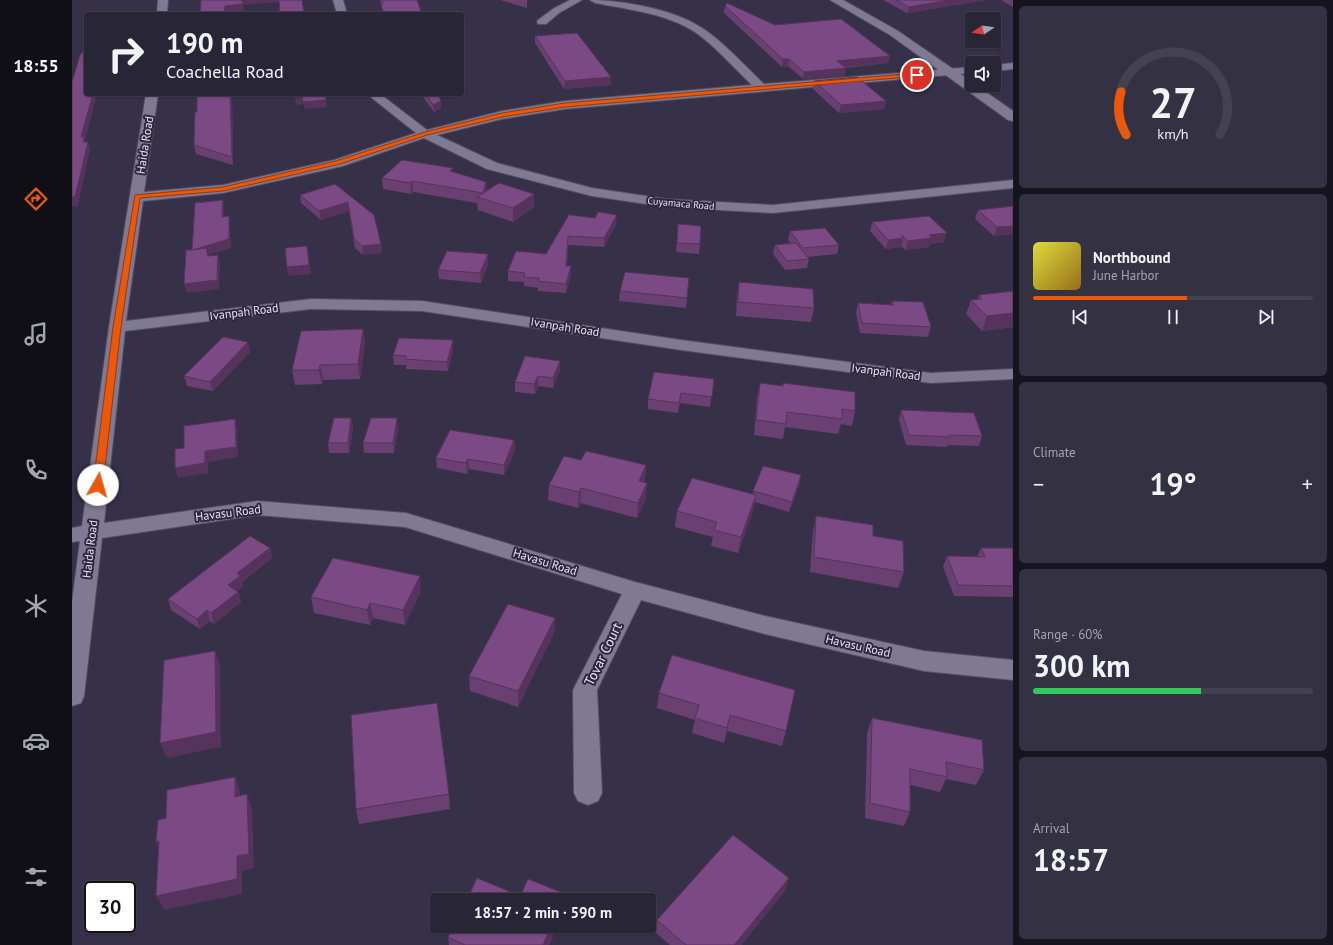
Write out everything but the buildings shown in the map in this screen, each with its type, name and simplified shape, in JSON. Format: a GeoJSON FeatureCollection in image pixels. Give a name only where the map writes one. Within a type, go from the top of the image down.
{"type":"FeatureCollection","features":[{"type":"Feature","properties":{"kind":"street"},"geometry":{"type":"LineString","coordinates":[[162,12],[164,0]]}},
{"type":"Feature","properties":{"kind":"street"},"geometry":{"type":"LineString","coordinates":[[338,0],[341,12]]}},
{"type":"Feature","properties":{"kind":"street"},"geometry":{"type":"LineString","coordinates":[[542,22],[556,11],[577,0]]}},
{"type":"Feature","properties":{"kind":"street"},"geometry":{"type":"LineString","coordinates":[[595,0],[655,12],[694,26],[722,50],[761,88]]}},
{"type":"Feature","properties":{"kind":"street"},"geometry":{"type":"LineString","coordinates":[[835,0],[894,32],[1013,117]]}},
{"type":"Feature","properties":{"kind":"street"},"geometry":{"type":"LineString","coordinates":[[1001,67],[1013,66]]}},
{"type":"Feature","properties":{"kind":"street"},"geometry":{"type":"LineString","coordinates":[[137,197],[223,189],[338,163],[425,134],[502,115],[565,105],[965,71]]}},
{"type":"Feature","properties":{"kind":"street","name":"Haida Road"},"geometry":{"type":"LineString","coordinates":[[72,696],[82,534],[117,327],[152,96]]}},
{"type":"Feature","properties":{"kind":"street","name":"Cuyamaca Road"},"geometry":{"type":"LineString","coordinates":[[376,96],[425,134],[492,166],[592,192],[666,203],[773,209],[1013,184]]}},
{"type":"Feature","properties":{"kind":"street","name":"Ivanpah Road"},"geometry":{"type":"LineString","coordinates":[[117,327],[312,304],[422,306],[681,345],[931,378],[1013,374]]}},
{"type":"Feature","properties":{"kind":"street","name":"Havasu Road"},"geometry":{"type":"LineString","coordinates":[[82,534],[257,508],[406,520],[635,590],[765,626],[924,661],[1013,670]]}},
{"type":"Feature","properties":{"kind":"street","name":"Tovar Court"},"geometry":{"type":"LineString","coordinates":[[588,793],[585,690],[635,590]]}},
{"type":"Feature","properties":{"kind":"route"},"geometry":{"type":"LineString","coordinates":[[98,485],[117,327],[137,197],[223,189],[338,163],[425,134],[502,115],[565,105],[917,75]]}}]}
